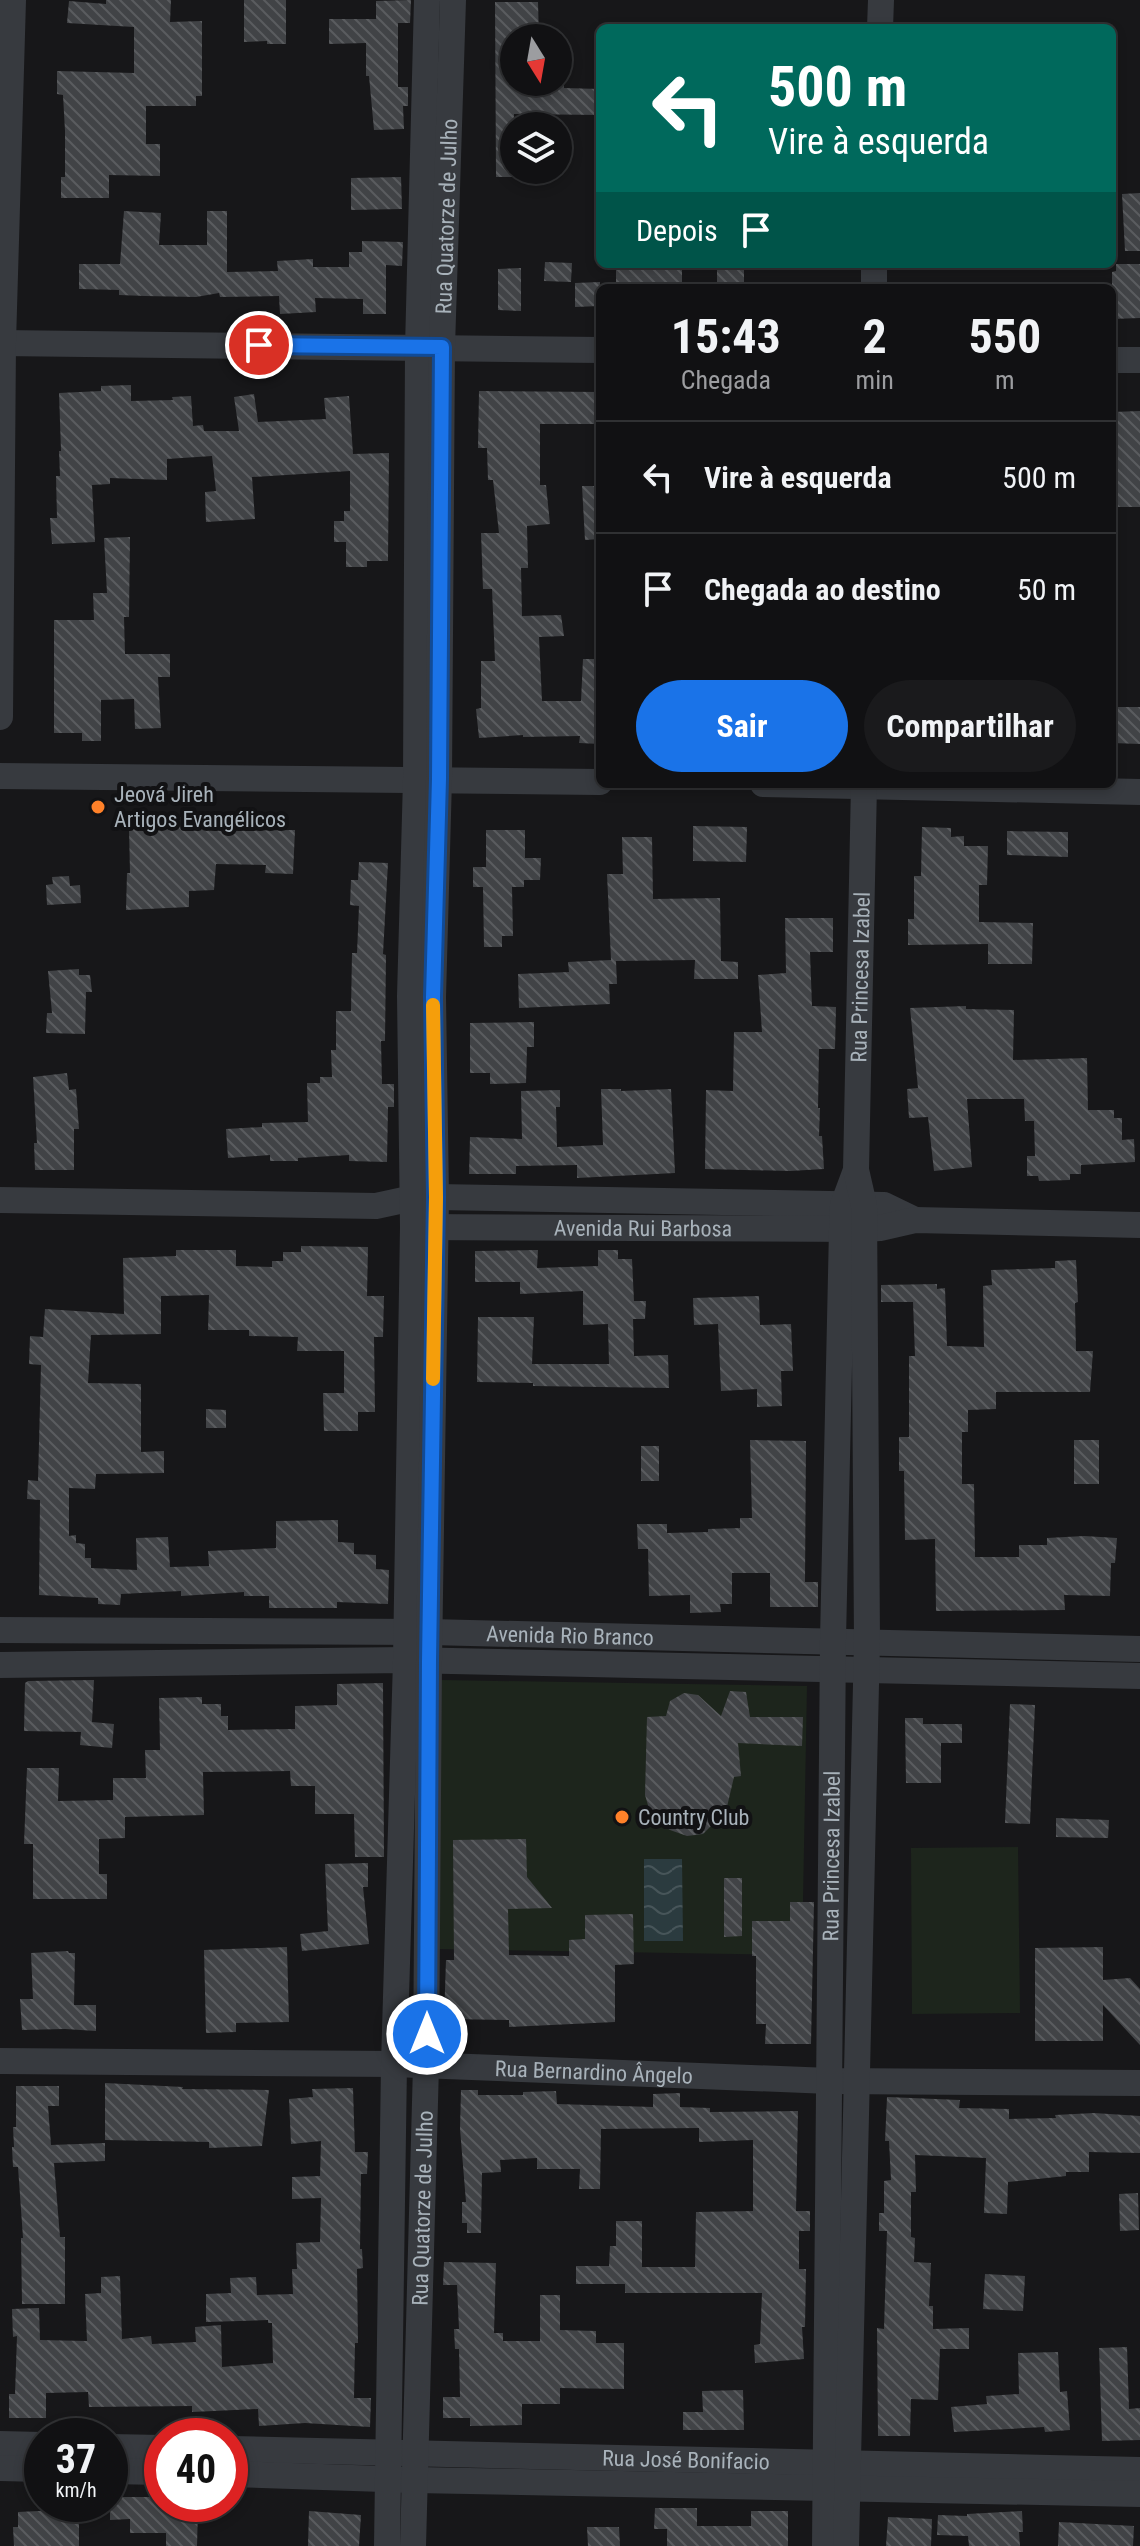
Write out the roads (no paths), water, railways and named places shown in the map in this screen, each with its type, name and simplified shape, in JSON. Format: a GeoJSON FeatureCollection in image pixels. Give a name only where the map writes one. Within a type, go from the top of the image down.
{"type":"FeatureCollection","features":[{"type":"Feature","properties":{"kind":"street"},"geometry":{"type":"LineString","coordinates":[[0,717],[2,343],[13,0]]}},
{"type":"Feature","properties":{"kind":"street","name":"Rua Quatorze de Julho"},"geometry":{"type":"LineString","coordinates":[[413,2546],[401,2480],[387,2452],[401,1804],[418,1632],[424,1227],[422,997],[428,779],[430,347],[436,130],[427,0]]}},
{"type":"Feature","properties":{"kind":"street","name":"Rua Quatorze de Julho"},"geometry":{"type":"LineString","coordinates":[[436,130],[453,0]]}},
{"type":"Feature","properties":{"kind":"street"},"geometry":{"type":"LineString","coordinates":[[880,24],[881,0]]}},
{"type":"Feature","properties":{"kind":"street"},"geometry":{"type":"LineString","coordinates":[[2,343],[596,350]]}},
{"type":"Feature","properties":{"kind":"street"},"geometry":{"type":"LineString","coordinates":[[1116,360],[1140,360]]}},
{"type":"Feature","properties":{"kind":"street"},"geometry":{"type":"LineString","coordinates":[[0,776],[596,782]]}},
{"type":"Feature","properties":{"kind":"street","name":"Rua Princesa Izabel"},"geometry":{"type":"LineString","coordinates":[[846,2546],[837,2475],[830,2081],[833,1640],[856,1170],[864,788]]}},
{"type":"Feature","properties":{"kind":"street"},"geometry":{"type":"LineString","coordinates":[[982,788],[1140,792]]}},
{"type":"Feature","properties":{"kind":"street","name":"Avenida Rui Barbosa"},"geometry":{"type":"LineString","coordinates":[[0,1200],[376,1206],[424,1198],[853,1217],[880,1228],[915,1220],[1140,1225]]}},
{"type":"Feature","properties":{"kind":"street","name":"Avenida Rui Barbosa"},"geometry":{"type":"LineString","coordinates":[[376,1206],[424,1227],[853,1217]]}},
{"type":"Feature","properties":{"kind":"street","name":"Rua Princesa Izabel"},"geometry":{"type":"LineString","coordinates":[[825,2546],[837,2475],[857,2080],[867,1641],[853,1217]]}},
{"type":"Feature","properties":{"kind":"street","name":"Avenida Rio Branco"},"geometry":{"type":"LineString","coordinates":[[0,1630],[418,1632],[1140,1649]]}},
{"type":"Feature","properties":{"kind":"street"},"geometry":{"type":"LineString","coordinates":[[535,1634],[536,1663]]}},
{"type":"Feature","properties":{"kind":"street"},"geometry":{"type":"LineString","coordinates":[[732,1666],[733,1638]]}},
{"type":"Feature","properties":{"kind":"street","name":"Rua Quatorze de Julho"},"geometry":{"type":"LineString","coordinates":[[387,2546],[401,2480],[415,2452],[426,2065],[428,1804],[417,1660]]}},
{"type":"Feature","properties":{"kind":"street","name":"Avenida Rio Branco"},"geometry":{"type":"LineString","coordinates":[[0,1665],[417,1660],[1140,1676]]}},
{"type":"Feature","properties":{"kind":"street"},"geometry":{"type":"LineString","coordinates":[[401,1804],[428,1804]]}},
{"type":"Feature","properties":{"kind":"street"},"geometry":{"type":"LineString","coordinates":[[398,1905],[427,1909]]}},
{"type":"Feature","properties":{"kind":"street","name":"Rua Bernardino Ângelo"},"geometry":{"type":"LineString","coordinates":[[0,2061],[394,2064],[830,2081],[1140,2083]]}},
{"type":"Feature","properties":{"kind":"street"},"geometry":{"type":"LineString","coordinates":[[391,2189],[423,2191]]}},
{"type":"Feature","properties":{"kind":"street"},"geometry":{"type":"LineString","coordinates":[[389,2331],[418,2334]]}},
{"type":"Feature","properties":{"kind":"street"},"geometry":{"type":"LineString","coordinates":[[0,2444],[24,2445]]}},
{"type":"Feature","properties":{"kind":"street","name":"Rua José Bonifacio"},"geometry":{"type":"LineString","coordinates":[[248,2449],[415,2452],[1140,2494]]}},
{"type":"Feature","properties":{"kind":"street"},"geometry":{"type":"LineString","coordinates":[[0,2468],[24,2469]]}},
{"type":"Feature","properties":{"kind":"street","name":"Rua José Bonifacio"},"geometry":{"type":"LineString","coordinates":[[248,2475],[401,2480],[1140,2470]]}},
{"type":"Feature","properties":{"kind":"water"},"geometry":{"type":"Polygon","coordinates":[[[644,1859],[682,1859],[683,1941],[644,1941],[644,1859]]]}},
{"type":"Feature","properties":{"kind":"place","name":"Jeová Jireh Artigos Evangélicos"},"geometry":{"type":"Point","coordinates":[98,807]}},
{"type":"Feature","properties":{"kind":"place","name":"Country Club"},"geometry":{"type":"Point","coordinates":[622,1817]}}]}
